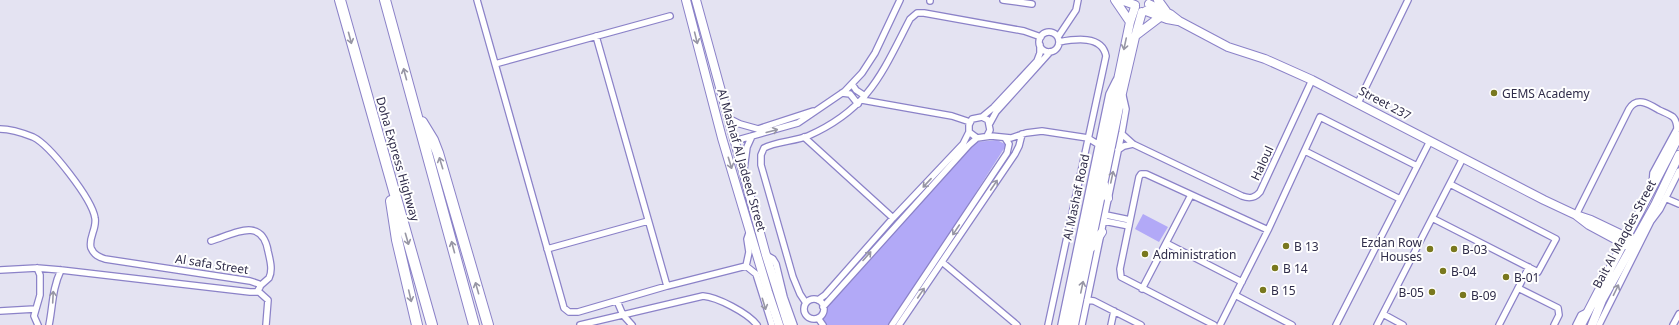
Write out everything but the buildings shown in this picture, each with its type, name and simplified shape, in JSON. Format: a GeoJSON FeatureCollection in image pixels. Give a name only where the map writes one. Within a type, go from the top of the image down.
{"type":"FeatureCollection","features":[{"type":"Feature","properties":{"kind":"highway","name":"Doha Express Highway"},"geometry":{"type":"LineString","coordinates":[[340,0],[388,175],[432,325]]}},
{"type":"Feature","properties":{"kind":"highway"},"geometry":{"type":"LineString","coordinates":[[385,0],[474,325]]}},
{"type":"Feature","properties":{"kind":"highway"},"geometry":{"type":"LineString","coordinates":[[416,112],[433,140],[438,153],[488,325]]}},
{"type":"Feature","properties":{"kind":"highway"},"geometry":{"type":"LineString","coordinates":[[388,175],[397,240],[417,325]]}},
{"type":"Feature","properties":{"kind":"street"},"geometry":{"type":"LineString","coordinates":[[477,0],[561,302],[566,310],[578,312],[667,286],[746,266],[755,272],[772,325]]}},
{"type":"Feature","properties":{"kind":"street","name":"Al Mashaf Al Jadeed Street"},"geometry":{"type":"LineString","coordinates":[[686,0],[722,138],[768,292],[780,325]]}},
{"type":"Feature","properties":{"kind":"street","name":"Al Mashaf Al Jadeed Street"},"geometry":{"type":"LineString","coordinates":[[696,0],[734,142],[766,255],[788,325]]}},
{"type":"Feature","properties":{"kind":"street"},"geometry":{"type":"LineString","coordinates":[[734,142],[793,125],[807,118],[852,84],[862,73],[875,53],[900,0]]}},
{"type":"Feature","properties":{"kind":"street"},"geometry":{"type":"LineString","coordinates":[[1003,0],[1032,4]]}},
{"type":"Feature","properties":{"kind":"street"},"geometry":{"type":"LineString","coordinates":[[987,136],[996,112],[1050,52],[1056,49],[1058,40],[1076,10],[1079,0]]}},
{"type":"Feature","properties":{"kind":"street"},"geometry":{"type":"LineString","coordinates":[[1115,0],[1130,22]]}},
{"type":"Feature","properties":{"kind":"street","name":"Street 237"},"geometry":{"type":"LineString","coordinates":[[1121,0],[1142,4],[1170,14],[1179,21],[1228,47],[1265,59],[1312,80],[1576,215],[1588,225],[1633,244]]}},
{"type":"Feature","properties":{"kind":"street"},"geometry":{"type":"LineString","coordinates":[[1158,0],[1170,14]]}},
{"type":"Feature","properties":{"kind":"street"},"geometry":{"type":"LineString","coordinates":[[1358,103],[1408,0]]}},
{"type":"Feature","properties":{"kind":"street","name":"Al Mashaf Road"},"geometry":{"type":"LineString","coordinates":[[1067,325],[1130,22],[1142,4]]}},
{"type":"Feature","properties":{"kind":"street","name":"Al Mashaf Road"},"geometry":{"type":"LineString","coordinates":[[1074,325],[1142,4]]}},
{"type":"Feature","properties":{"kind":"street","name":"Street 237"},"geometry":{"type":"LineString","coordinates":[[1142,4],[1160,16],[1179,21]]}},
{"type":"Feature","properties":{"kind":"street"},"geometry":{"type":"LineString","coordinates":[[806,303],[793,278],[760,158],[766,146],[804,137],[830,124],[862,100],[883,72],[910,18],[918,13],[1024,31],[1041,37]]}},
{"type":"Feature","properties":{"kind":"street"},"geometry":{"type":"LineString","coordinates":[[495,64],[670,16]]}},
{"type":"Feature","properties":{"kind":"street"},"geometry":{"type":"LineString","coordinates":[[1135,37],[1160,16]]}},
{"type":"Feature","properties":{"kind":"street"},"geometry":{"type":"LineString","coordinates":[[1041,37],[1050,33],[1054,34],[1058,40]]}},
{"type":"Feature","properties":{"kind":"street"},"geometry":{"type":"LineString","coordinates":[[596,36],[667,286]]}},
{"type":"Feature","properties":{"kind":"street"},"geometry":{"type":"LineString","coordinates":[[818,300],[823,307],[823,313],[818,318],[812,318],[806,315],[804,309],[806,303],[812,300],[818,300],[825,295],[893,218],[962,144],[969,132],[970,122],[975,117],[982,117],[994,107],[1037,61],[1040,54],[1041,37]]}},
{"type":"Feature","properties":{"kind":"street"},"geometry":{"type":"LineString","coordinates":[[1048,325],[1105,61],[1105,51],[1103,47],[1095,41],[1076,39],[1058,40]]}},
{"type":"Feature","properties":{"kind":"street"},"geometry":{"type":"LineString","coordinates":[[1040,45],[1043,49],[1050,52]]}},
{"type":"Feature","properties":{"kind":"street","name":"Al Mashaf Road"},"geometry":{"type":"LineString","coordinates":[[1061,325],[1109,94],[1111,88],[1119,77]]}},
{"type":"Feature","properties":{"kind":"street","name":"Haloul"},"geometry":{"type":"LineString","coordinates":[[1122,134],[1133,144],[1242,196],[1254,197],[1260,192],[1312,80]]}},
{"type":"Feature","properties":{"kind":"street"},"geometry":{"type":"LineString","coordinates":[[852,84],[862,100]]}},
{"type":"Feature","properties":{"kind":"street"},"geometry":{"type":"LineString","coordinates":[[841,93],[850,94],[862,100],[957,117],[970,122]]}},
{"type":"Feature","properties":{"kind":"street","name":"Al Mashaf Road"},"geometry":{"type":"LineString","coordinates":[[1082,325],[1122,134],[1126,109],[1122,93]]}},
{"type":"Feature","properties":{"kind":"street"},"geometry":{"type":"LineString","coordinates":[[1576,215],[1630,107],[1638,102],[1644,102],[1676,117],[1678,130]]}},
{"type":"Feature","properties":{"kind":"street"},"geometry":{"type":"LineString","coordinates":[[728,118],[740,124],[758,129],[815,111]]}},
{"type":"Feature","properties":{"kind":"street"},"geometry":{"type":"LineString","coordinates":[[982,117],[1000,134],[1019,135],[1042,131],[1088,138],[1099,145]]}},
{"type":"Feature","properties":{"kind":"street"},"geometry":{"type":"LineString","coordinates":[[1220,325],[1268,230],[1320,117],[1417,166]]}},
{"type":"Feature","properties":{"kind":"street","name":"Al safa Street"},"geometry":{"type":"LineString","coordinates":[[0,129],[33,137],[43,144],[77,185],[88,201],[95,219],[90,241],[96,255],[105,258],[256,282],[259,288],[250,292],[61,270],[37,268],[0,270]]}},
{"type":"Feature","properties":{"kind":"street","name":"Bait Al Maqdes Street"},"geometry":{"type":"LineString","coordinates":[[1581,325],[1652,186],[1678,130]]}},
{"type":"Feature","properties":{"kind":"street"},"geometry":{"type":"LineString","coordinates":[[969,132],[977,138]]}},
{"type":"Feature","properties":{"kind":"street"},"geometry":{"type":"LineString","coordinates":[[1088,138],[1101,133]]}},
{"type":"Feature","properties":{"kind":"street"},"geometry":{"type":"LineString","coordinates":[[823,307],[969,145],[977,138],[987,136],[1013,138],[1019,135]]}},
{"type":"Feature","properties":{"kind":"street"},"geometry":{"type":"LineString","coordinates":[[899,325],[1014,154],[1019,146],[1019,135]]}},
{"type":"Feature","properties":{"kind":"street"},"geometry":{"type":"LineString","coordinates":[[744,176],[747,147],[752,136]]}},
{"type":"Feature","properties":{"kind":"street"},"geometry":{"type":"LineString","coordinates":[[804,137],[893,218]]}},
{"type":"Feature","properties":{"kind":"street"},"geometry":{"type":"LineString","coordinates":[[892,325],[1007,153],[1009,144],[1005,138]]}},
{"type":"Feature","properties":{"kind":"street"},"geometry":{"type":"LineString","coordinates":[[1336,325],[1430,141]]}},
{"type":"Feature","properties":{"kind":"street"},"geometry":{"type":"LineString","coordinates":[[1118,150],[1127,145],[1133,144]]}},
{"type":"Feature","properties":{"kind":"street"},"geometry":{"type":"LineString","coordinates":[[1305,151],[1400,199]]}},
{"type":"Feature","properties":{"kind":"street","name":"Bait Al Maqdes Street"},"geometry":{"type":"LineString","coordinates":[[1594,325],[1602,300],[1654,205],[1679,155]]}},
{"type":"Feature","properties":{"kind":"street"},"geometry":{"type":"LineString","coordinates":[[1377,325],[1463,158]]}},
{"type":"Feature","properties":{"kind":"street","name":"Bait Al Maqdes Street"},"geometry":{"type":"LineString","coordinates":[[1594,325],[1679,171]]}},
{"type":"Feature","properties":{"kind":"street"},"geometry":{"type":"LineString","coordinates":[[1214,325],[1123,279],[1120,274],[1128,226],[1138,180],[1141,174],[1146,174],[1268,230]]}},
{"type":"Feature","properties":{"kind":"street"},"geometry":{"type":"LineString","coordinates":[[1104,182],[1108,198]]}},
{"type":"Feature","properties":{"kind":"street"},"geometry":{"type":"LineString","coordinates":[[1432,218],[1538,272],[1556,239],[1450,184]]}},
{"type":"Feature","properties":{"kind":"street"},"geometry":{"type":"LineString","coordinates":[[1142,289],[1191,194]]}},
{"type":"Feature","properties":{"kind":"street"},"geometry":{"type":"LineString","coordinates":[[1654,205],[1665,198],[1679,204]]}},
{"type":"Feature","properties":{"kind":"street"},"geometry":{"type":"LineString","coordinates":[[1105,218],[1130,220]]}},
{"type":"Feature","properties":{"kind":"street"},"geometry":{"type":"LineString","coordinates":[[1105,218],[1128,226]]}},
{"type":"Feature","properties":{"kind":"street"},"geometry":{"type":"LineString","coordinates":[[547,249],[648,221]]}},
{"type":"Feature","properties":{"kind":"street"},"geometry":{"type":"LineString","coordinates":[[211,241],[250,229],[260,232],[266,241],[271,272],[267,281],[259,288],[268,300],[266,325]]}},
{"type":"Feature","properties":{"kind":"street"},"geometry":{"type":"LineString","coordinates":[[746,266],[749,252],[747,239],[750,230]]}},
{"type":"Feature","properties":{"kind":"street"},"geometry":{"type":"LineString","coordinates":[[1089,251],[1102,232]]}},
{"type":"Feature","properties":{"kind":"street"},"geometry":{"type":"LineString","coordinates":[[1166,243],[1242,282]]}},
{"type":"Feature","properties":{"kind":"street"},"geometry":{"type":"LineString","coordinates":[[766,255],[773,259],[776,264],[781,286],[794,325]]}},
{"type":"Feature","properties":{"kind":"street"},"geometry":{"type":"LineString","coordinates":[[942,262],[1017,325]]}},
{"type":"Feature","properties":{"kind":"street"},"geometry":{"type":"LineString","coordinates":[[1499,325],[1529,267]]}},
{"type":"Feature","properties":{"kind":"street"},"geometry":{"type":"LineString","coordinates":[[37,268],[40,275],[40,298],[35,309],[34,316],[38,325]]}},
{"type":"Feature","properties":{"kind":"street"},"geometry":{"type":"LineString","coordinates":[[49,325],[53,291],[61,270]]}},
{"type":"Feature","properties":{"kind":"street"},"geometry":{"type":"LineString","coordinates":[[760,288],[768,292]]}},
{"type":"Feature","properties":{"kind":"street"},"geometry":{"type":"LineString","coordinates":[[1518,288],[1558,308],[1559,315],[1554,325]]}},
{"type":"Feature","properties":{"kind":"street"},"geometry":{"type":"LineString","coordinates":[[1235,295],[1292,325]]}},
{"type":"Feature","properties":{"kind":"street"},"geometry":{"type":"LineString","coordinates":[[580,325],[703,296],[713,298],[746,315],[757,325]]}},
{"type":"Feature","properties":{"kind":"street"},"geometry":{"type":"LineString","coordinates":[[1087,300],[1094,301],[1141,325]]}},
{"type":"Feature","properties":{"kind":"street"},"geometry":{"type":"LineString","coordinates":[[618,301],[623,315],[632,325]]}},
{"type":"Feature","properties":{"kind":"street"},"geometry":{"type":"LineString","coordinates":[[0,311],[35,309]]}},
{"type":"Feature","properties":{"kind":"street"},"geometry":{"type":"LineString","coordinates":[[1111,325],[1114,311]]}},
{"type":"Feature","properties":{"kind":"street","name":"Bait Al Maqdes Street"},"geometry":{"type":"LineString","coordinates":[[1576,325],[1581,315],[1588,312]]}},
{"type":"Feature","properties":{"kind":"street"},"geometry":{"type":"LineString","coordinates":[[1383,314],[1403,325]]}},
{"type":"Feature","properties":{"kind":"street"},"geometry":{"type":"LineString","coordinates":[[1673,325],[1679,314]]}},
{"type":"Feature","properties":{"kind":"street"},"geometry":{"type":"LineString","coordinates":[[818,318],[823,325]]}},
{"type":"Feature","properties":{"kind":"shaded area"},"geometry":{"type":"Polygon","coordinates":[[[997,140],[1005,144],[1005,147],[904,305],[889,325],[826,325],[821,320],[827,307],[904,219],[976,142],[997,140]]]}},
{"type":"Feature","properties":{"kind":"shaded area"},"geometry":{"type":"Polygon","coordinates":[[[1143,214],[1168,227],[1159,242],[1135,229],[1143,214]]]}},
{"type":"Feature","properties":{"kind":"place","name":"GEMS Academy"},"geometry":{"type":"Point","coordinates":[1494,93]}},
{"type":"Feature","properties":{"kind":"place","name":"B 13"},"geometry":{"type":"Point","coordinates":[1286,246]}},
{"type":"Feature","properties":{"kind":"place","name":"Ezdan Row Houses"},"geometry":{"type":"Point","coordinates":[1430,249]}},
{"type":"Feature","properties":{"kind":"place","name":"B-03"},"geometry":{"type":"Point","coordinates":[1454,249]}},
{"type":"Feature","properties":{"kind":"place","name":"Administration"},"geometry":{"type":"Point","coordinates":[1145,254]}},
{"type":"Feature","properties":{"kind":"place","name":"B 14"},"geometry":{"type":"Point","coordinates":[1275,268]}},
{"type":"Feature","properties":{"kind":"place","name":"B-04"},"geometry":{"type":"Point","coordinates":[1443,271]}},
{"type":"Feature","properties":{"kind":"place","name":"B-01"},"geometry":{"type":"Point","coordinates":[1506,277]}},
{"type":"Feature","properties":{"kind":"place","name":"B 15"},"geometry":{"type":"Point","coordinates":[1263,290]}},
{"type":"Feature","properties":{"kind":"place","name":"B-05"},"geometry":{"type":"Point","coordinates":[1432,292]}},
{"type":"Feature","properties":{"kind":"place","name":"B-09"},"geometry":{"type":"Point","coordinates":[1463,295]}}]}
